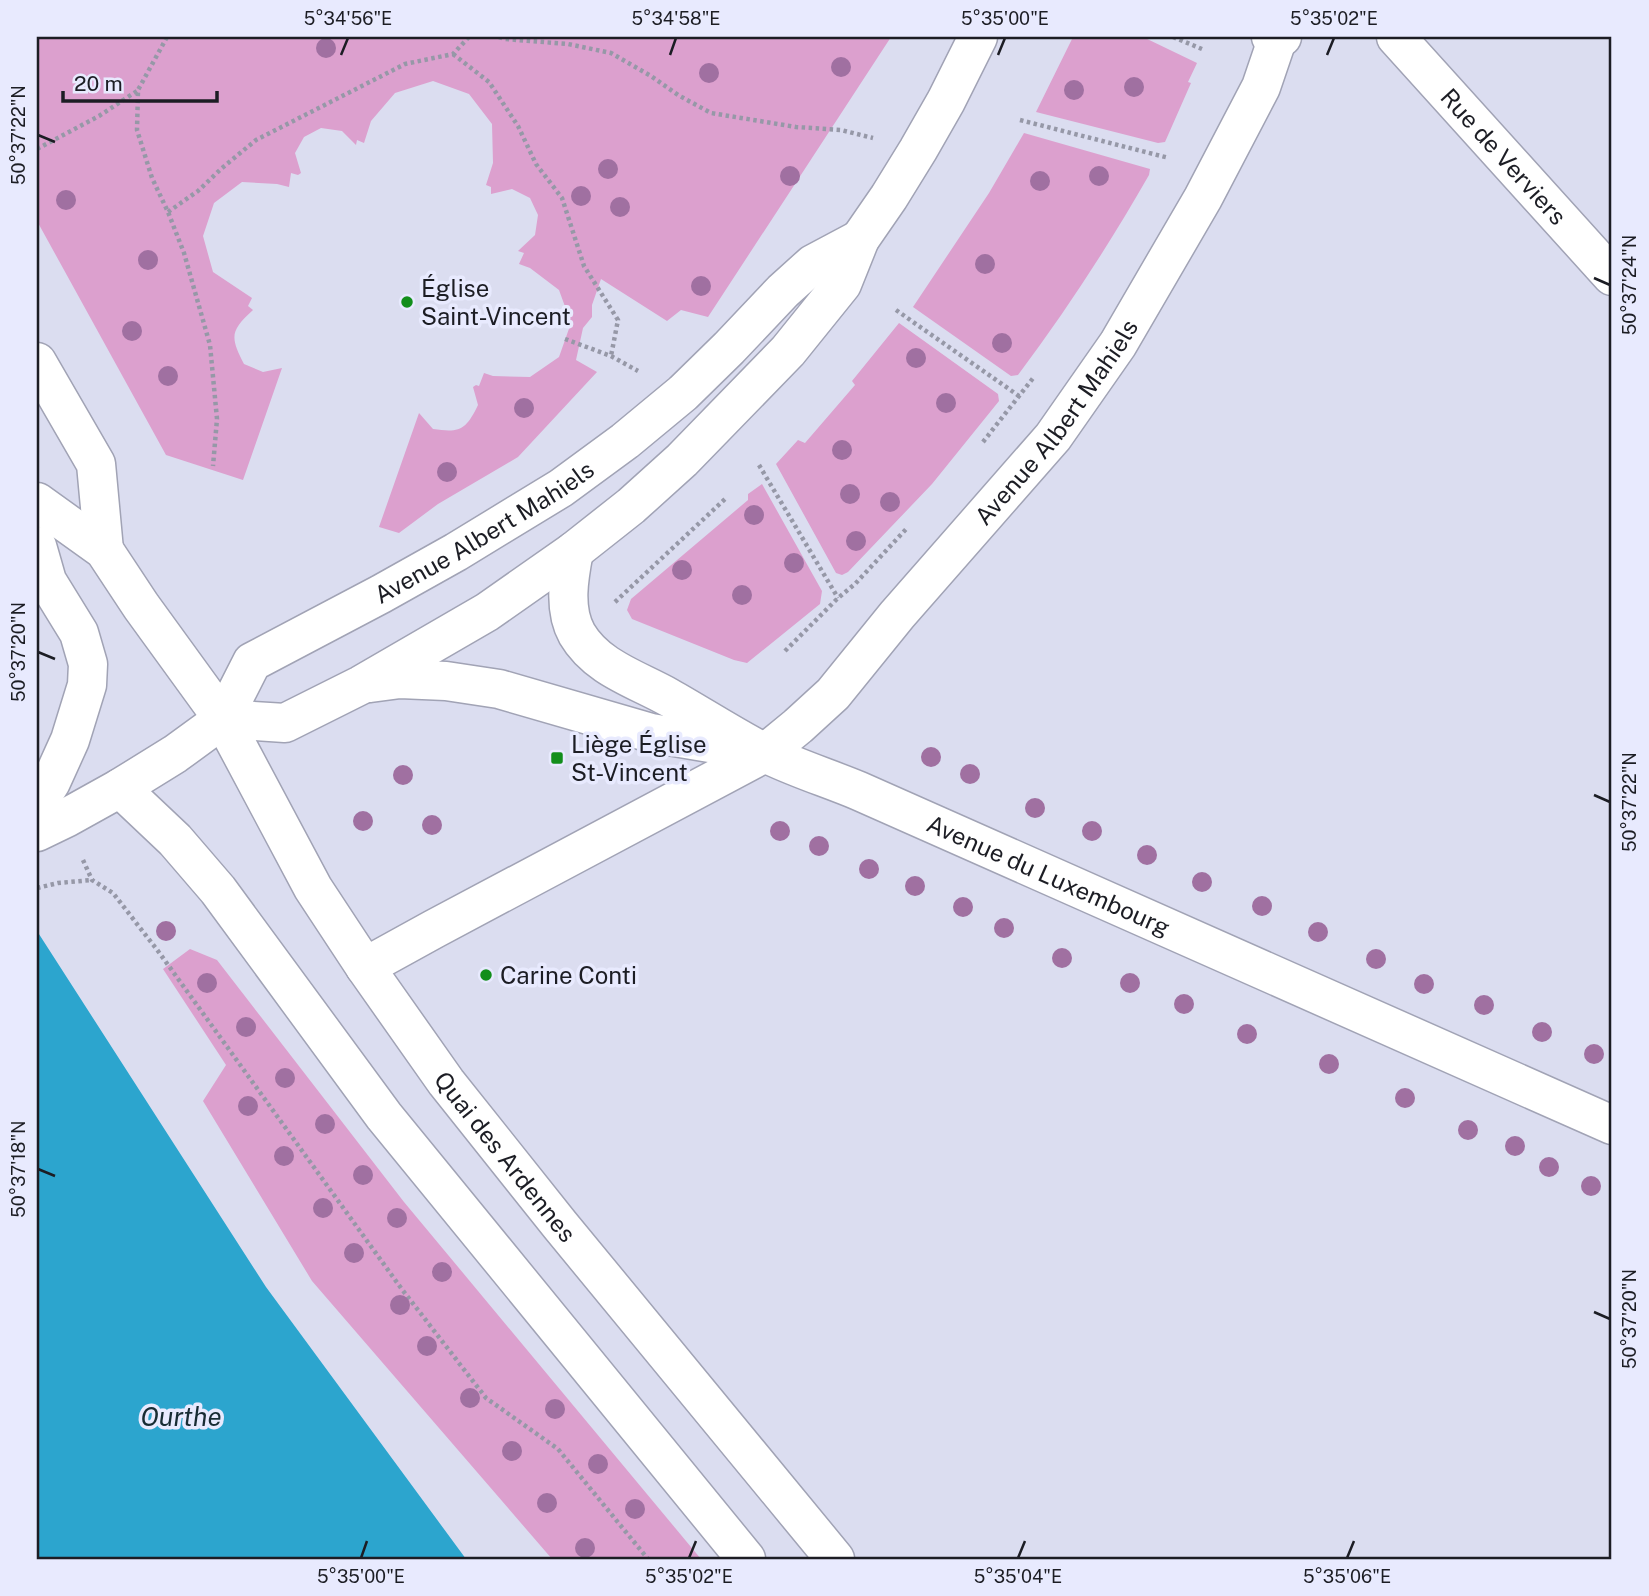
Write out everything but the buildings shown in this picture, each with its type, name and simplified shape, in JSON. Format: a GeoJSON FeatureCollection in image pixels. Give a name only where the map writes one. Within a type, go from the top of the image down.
{"type":"FeatureCollection","features":[{"type":"Feature","properties":{"kind":"street","name":"Avenue Albert Mahiels"},"geometry":{"type":"LineString","coordinates":[[860,239],[813,264],[683,393],[561,488],[456,552],[252,662],[223,719],[285,723],[361,685],[487,612],[575,551],[682,460],[788,351],[842,284],[860,239],[918,150],[978,37]]}},
{"type":"Feature","properties":{"kind":"street","name":"Rue de Verviers"},"geometry":{"type":"LineString","coordinates":[[1396,37],[1612,275]]}},
{"type":"Feature","properties":{"kind":"street","name":"Avenue Albert Mahiels"},"geometry":{"type":"LineString","coordinates":[[365,968],[765,753],[833,694],[897,615],[1053,437],[1118,344],[1203,198],[1261,87],[1277,38]]}},
{"type":"Feature","properties":{"kind":"street"},"geometry":{"type":"LineString","coordinates":[[37,362],[96,464],[104,550]]}},
{"type":"Feature","properties":{"kind":"street"},"geometry":{"type":"LineString","coordinates":[[37,502],[104,550]]}},
{"type":"Feature","properties":{"kind":"street"},"geometry":{"type":"LineString","coordinates":[[37,546],[47,581],[79,633],[88,664],[87,685],[70,740],[51,782],[37,804]]}},
{"type":"Feature","properties":{"kind":"street","name":"Quai des Ardennes"},"geometry":{"type":"LineString","coordinates":[[104,550],[223,719],[313,888],[365,968],[446,1082],[559,1225],[835,1559]]}},
{"type":"Feature","properties":{"kind":"street","name":"Avenue du Luxembourg"},"geometry":{"type":"LineString","coordinates":[[575,551],[569,577],[571,618],[577,634],[593,654],[617,672],[666,696],[765,753],[884,802],[1612,1125]]}},
{"type":"Feature","properties":{"kind":"street","name":"Avenue Albert Mahiels"},"geometry":{"type":"LineString","coordinates":[[361,685],[400,679],[446,681],[499,689],[651,733],[765,753]]}},
{"type":"Feature","properties":{"kind":"street"},"geometry":{"type":"LineString","coordinates":[[37,832],[120,788],[175,754],[223,719]]}},
{"type":"Feature","properties":{"kind":"street"},"geometry":{"type":"LineString","coordinates":[[120,788],[175,840],[218,890],[384,1116],[746,1559]]}},
{"type":"Feature","properties":{"kind":"path"},"geometry":{"type":"LineString","coordinates":[[167,37],[138,90],[137,130],[152,178],[184,253],[210,345],[217,419],[213,467]]}},
{"type":"Feature","properties":{"kind":"path"},"geometry":{"type":"LineString","coordinates":[[168,212],[198,191],[256,140],[405,64],[453,54],[470,37]]}},
{"type":"Feature","properties":{"kind":"path"},"geometry":{"type":"LineString","coordinates":[[499,37],[568,44],[611,53],[711,113],[796,127],[841,130],[918,150]]}},
{"type":"Feature","properties":{"kind":"path"},"geometry":{"type":"LineString","coordinates":[[1173,37],[1202,50]]}},
{"type":"Feature","properties":{"kind":"path"},"geometry":{"type":"LineString","coordinates":[[453,54],[489,82],[517,126],[536,164],[562,198],[584,265],[618,320],[611,356]]}},
{"type":"Feature","properties":{"kind":"path"},"geometry":{"type":"LineString","coordinates":[[37,149],[99,116],[138,90]]}},
{"type":"Feature","properties":{"kind":"path"},"geometry":{"type":"LineString","coordinates":[[1020,120],[1169,158]]}},
{"type":"Feature","properties":{"kind":"path"},"geometry":{"type":"LineString","coordinates":[[1163,169],[1175,150]]}},
{"type":"Feature","properties":{"kind":"path"},"geometry":{"type":"LineString","coordinates":[[896,310],[1019,396]]}},
{"type":"Feature","properties":{"kind":"path"},"geometry":{"type":"LineString","coordinates":[[565,339],[602,353]]}},
{"type":"Feature","properties":{"kind":"path"},"geometry":{"type":"LineString","coordinates":[[980,446],[1041,368]]}},
{"type":"Feature","properties":{"kind":"path"},"geometry":{"type":"LineString","coordinates":[[759,466],[838,598]]}},
{"type":"Feature","properties":{"kind":"path"},"geometry":{"type":"LineString","coordinates":[[610,607],[725,499]]}},
{"type":"Feature","properties":{"kind":"path"},"geometry":{"type":"LineString","coordinates":[[785,651],[910,525]]}},
{"type":"Feature","properties":{"kind":"path"},"geometry":{"type":"LineString","coordinates":[[37,888],[92,880],[113,893],[401,1288],[486,1398],[558,1450],[649,1559]]}},
{"type":"Feature","properties":{"kind":"shaded area"},"geometry":{"type":"Polygon","coordinates":[[[37,37],[891,37],[708,317],[681,310],[667,321],[601,279],[592,305],[592,317],[583,328],[576,360],[597,372],[518,457],[438,504],[399,533],[379,527],[419,413],[433,429],[461,428],[470,420],[478,405],[473,387],[479,386],[484,373],[493,376],[530,377],[559,357],[571,323],[559,290],[530,268],[519,264],[524,253],[518,251],[535,235],[538,215],[530,198],[512,189],[491,194],[491,187],[486,185],[493,163],[492,124],[469,94],[433,81],[395,93],[371,121],[364,143],[357,140],[356,145],[342,131],[321,128],[304,137],[295,153],[301,173],[291,173],[289,187],[242,182],[214,203],[203,236],[213,272],[252,298],[248,306],[253,310],[236,329],[235,341],[239,355],[244,364],[263,372],[282,368],[243,480],[166,455],[37,221],[37,37]]]}},
{"type":"Feature","properties":{"kind":"shaded area"},"geometry":{"type":"Polygon","coordinates":[[[1073,37],[1143,37],[1197,63],[1165,142],[1158,143],[1036,112],[1073,37]]]}},
{"type":"Feature","properties":{"kind":"shaded area"},"geometry":{"type":"Polygon","coordinates":[[[1024,133],[1150,169],[1118,227],[1070,302],[1018,375],[1011,376],[913,307],[989,193],[1024,133]]]}},
{"type":"Feature","properties":{"kind":"shaded area"},"geometry":{"type":"Polygon","coordinates":[[[899,323],[998,394],[999,401],[932,484],[848,572],[842,575],[836,573],[776,464],[798,440],[805,443],[855,385],[852,381],[899,323]]]}},
{"type":"Feature","properties":{"kind":"shaded area"},"geometry":{"type":"Polygon","coordinates":[[[762,484],[822,591],[820,604],[747,663],[632,619],[627,610],[631,599],[748,500],[748,494],[762,484]]]}},
{"type":"Feature","properties":{"kind":"shaded area"},"geometry":{"type":"Polygon","coordinates":[[[190,949],[217,960],[404,1202],[701,1559],[552,1559],[312,1281],[203,1101],[226,1065],[163,969],[190,949]]]}},
{"type":"Feature","properties":{"kind":"water","name":"Ourthe"},"geometry":{"type":"Polygon","coordinates":[[[37,931],[266,1287],[466,1559],[37,1559],[37,931]]]}},
{"type":"Feature","properties":{"kind":"place","name":"Église Saint-Vincent"},"geometry":{"type":"Point","coordinates":[407,302]}},
{"type":"Feature","properties":{"kind":"place","name":"Liège Église St-Vincent"},"geometry":{"type":"Point","coordinates":[557,758]}},
{"type":"Feature","properties":{"kind":"place","name":"Carine Conti"},"geometry":{"type":"Point","coordinates":[486,975]}}]}
